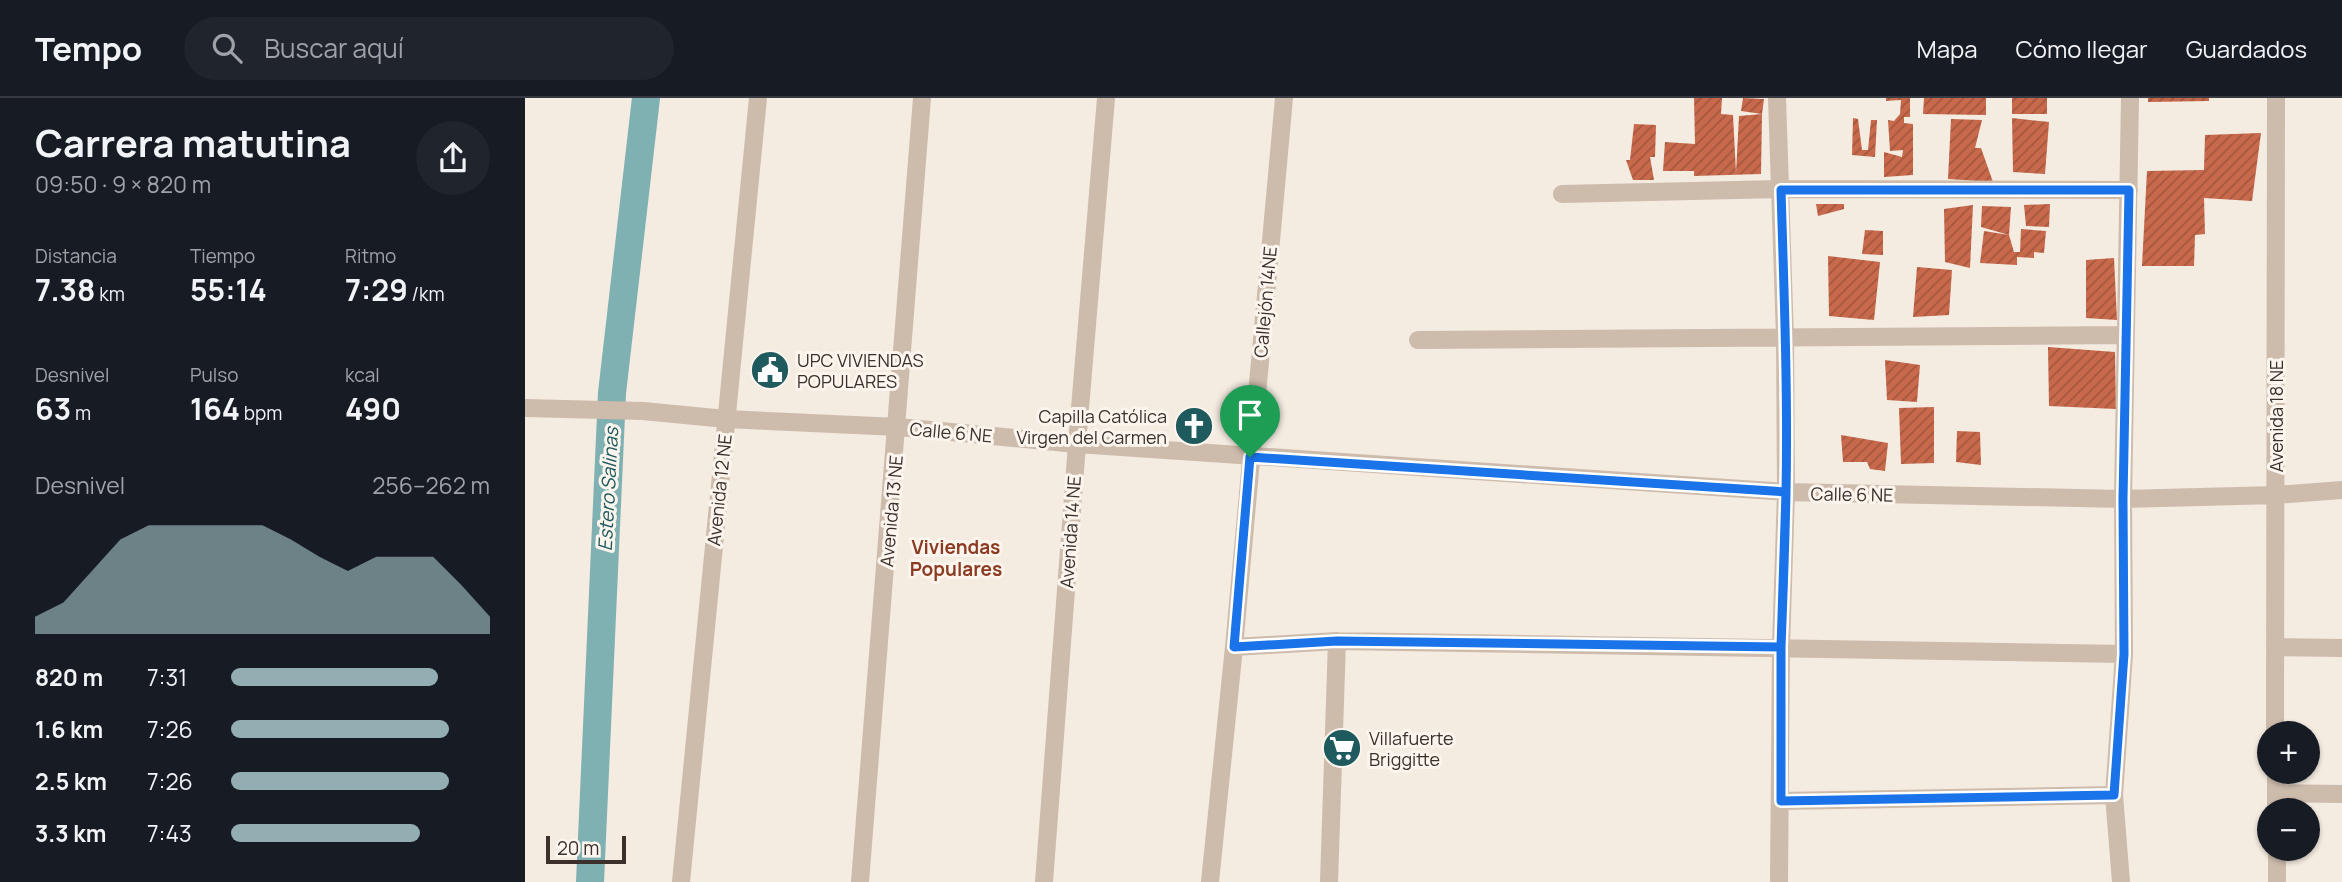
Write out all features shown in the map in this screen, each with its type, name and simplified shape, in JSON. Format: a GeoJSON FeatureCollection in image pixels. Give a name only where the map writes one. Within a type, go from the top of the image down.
{"type":"FeatureCollection","features":[{"type":"Feature","properties":{"kind":"street","name":"Avenida 12 NE"},"geometry":{"type":"LineString","coordinates":[[681,882],[758,98]]}},
{"type":"Feature","properties":{"kind":"street","name":"Avenida 13 NE"},"geometry":{"type":"LineString","coordinates":[[860,882],[922,98]]}},
{"type":"Feature","properties":{"kind":"street","name":"Avenida 14 NE"},"geometry":{"type":"LineString","coordinates":[[1044,882],[1106,98]]}},
{"type":"Feature","properties":{"kind":"street","name":"Callejón 14NE"},"geometry":{"type":"LineString","coordinates":[[1210,882],[1284,98]]}},
{"type":"Feature","properties":{"kind":"street"},"geometry":{"type":"LineString","coordinates":[[1777,98],[1785,338],[1786,492],[1781,647],[1779,882]]}},
{"type":"Feature","properties":{"kind":"street"},"geometry":{"type":"LineString","coordinates":[[2121,882],[2114,795],[2124,654],[2123,499],[2130,98]]}},
{"type":"Feature","properties":{"kind":"street","name":"Avenida 18 NE"},"geometry":{"type":"LineString","coordinates":[[2276,98],[2276,721]]}},
{"type":"Feature","properties":{"kind":"street"},"geometry":{"type":"LineString","coordinates":[[1562,194],[1781,190],[2129,190]]}},
{"type":"Feature","properties":{"kind":"street"},"geometry":{"type":"LineString","coordinates":[[1418,340],[2126,335]]}},
{"type":"Feature","properties":{"kind":"street","name":"Calle 6 NE"},"geometry":{"type":"LineString","coordinates":[[525,408],[643,411],[726,419],[898,427],[1250,457],[1786,492],[2123,499],[2276,495],[2342,490]]}},
{"type":"Feature","properties":{"kind":"street"},"geometry":{"type":"LineString","coordinates":[[1234,647],[1337,641],[2124,654]]}},
{"type":"Feature","properties":{"kind":"street"},"geometry":{"type":"LineString","coordinates":[[1329,882],[1337,641]]}},
{"type":"Feature","properties":{"kind":"street"},"geometry":{"type":"LineString","coordinates":[[2275,648],[2342,648]]}},
{"type":"Feature","properties":{"kind":"street"},"geometry":{"type":"LineString","coordinates":[[2309,798],[2342,794]]}},
{"type":"Feature","properties":{"kind":"street"},"geometry":{"type":"LineString","coordinates":[[1781,801],[2114,795]]}},
{"type":"Feature","properties":{"kind":"street"},"geometry":{"type":"LineString","coordinates":[[2277,861],[2277,882]]}},
{"type":"Feature","properties":{"kind":"building"},"geometry":{"type":"Polygon","coordinates":[[[1694,98],[1722,98],[1721,114],[1733,115],[1736,173],[1739,116],[1762,114],[1761,174],[1694,176],[1694,171],[1663,171],[1665,142],[1695,144],[1694,98]]]}},
{"type":"Feature","properties":{"kind":"building"},"geometry":{"type":"Polygon","coordinates":[[[1743,98],[1764,99],[1762,114],[1741,111],[1743,98]]]}},
{"type":"Feature","properties":{"kind":"building"},"geometry":{"type":"Polygon","coordinates":[[[1886,98],[1910,98],[1910,117],[1904,117],[1904,123],[1913,124],[1913,175],[1884,177],[1884,152],[1902,157],[1903,150],[1890,151],[1888,120],[1894,121],[1900,114],[1901,100],[1886,101],[1886,98]]]}},
{"type":"Feature","properties":{"kind":"building"},"geometry":{"type":"Polygon","coordinates":[[[1924,98],[1986,98],[1986,115],[1923,114],[1924,98]]]}},
{"type":"Feature","properties":{"kind":"building"},"geometry":{"type":"Polygon","coordinates":[[[2012,98],[2047,98],[2047,114],[2012,114],[2012,98]]]}},
{"type":"Feature","properties":{"kind":"building"},"geometry":{"type":"Polygon","coordinates":[[[2148,98],[2209,98],[2209,101],[2148,102],[2148,98]]]}},
{"type":"Feature","properties":{"kind":"building"},"geometry":{"type":"Polygon","coordinates":[[[1853,118],[1858,119],[1862,150],[1868,150],[1871,120],[1877,120],[1875,157],[1852,155],[1853,118]]]}},
{"type":"Feature","properties":{"kind":"building"},"geometry":{"type":"Polygon","coordinates":[[[2012,118],[2049,122],[2045,174],[2013,172],[2012,118]]]}},
{"type":"Feature","properties":{"kind":"building"},"geometry":{"type":"Polygon","coordinates":[[[1951,119],[1982,120],[1975,148],[1981,148],[1993,182],[1948,179],[1951,119]]]}},
{"type":"Feature","properties":{"kind":"building"},"geometry":{"type":"Polygon","coordinates":[[[1634,124],[1656,125],[1655,157],[1650,157],[1654,180],[1633,180],[1626,160],[1630,160],[1634,124]]]}},
{"type":"Feature","properties":{"kind":"building"},"geometry":{"type":"Polygon","coordinates":[[[2261,133],[2252,201],[2204,198],[2205,234],[2195,235],[2194,266],[2142,266],[2147,171],[2204,170],[2205,135],[2261,133]]]}},
{"type":"Feature","properties":{"kind":"building"},"geometry":{"type":"Polygon","coordinates":[[[1816,204],[1844,204],[1844,209],[1818,216],[1816,204]]]}},
{"type":"Feature","properties":{"kind":"building"},"geometry":{"type":"Polygon","coordinates":[[[2050,204],[2049,227],[2026,226],[2024,205],[2050,204]]]}},
{"type":"Feature","properties":{"kind":"building"},"geometry":{"type":"Polygon","coordinates":[[[1973,205],[1970,268],[1945,262],[1944,209],[1973,205]]]}},
{"type":"Feature","properties":{"kind":"building"},"geometry":{"type":"Polygon","coordinates":[[[1982,206],[2011,207],[2009,235],[1981,227],[1982,206]]]}},
{"type":"Feature","properties":{"kind":"building"},"geometry":{"type":"Polygon","coordinates":[[[2021,229],[2046,231],[2044,253],[2034,252],[2034,258],[2017,257],[2017,265],[1980,263],[1984,231],[2009,235],[2014,252],[2020,252],[2021,229]]]}},
{"type":"Feature","properties":{"kind":"building"},"geometry":{"type":"Polygon","coordinates":[[[1865,230],[1883,231],[1883,255],[1862,254],[1865,230]]]}},
{"type":"Feature","properties":{"kind":"building"},"geometry":{"type":"Polygon","coordinates":[[[1828,256],[1880,262],[1874,320],[1829,316],[1828,256]]]}},
{"type":"Feature","properties":{"kind":"building"},"geometry":{"type":"Polygon","coordinates":[[[2114,258],[2117,320],[2086,318],[2086,260],[2114,258]]]}},
{"type":"Feature","properties":{"kind":"building"},"geometry":{"type":"Polygon","coordinates":[[[1917,267],[1952,270],[1949,315],[1913,317],[1917,267]]]}},
{"type":"Feature","properties":{"kind":"building"},"geometry":{"type":"Polygon","coordinates":[[[2048,347],[2115,352],[2116,409],[2049,406],[2048,347]]]}},
{"type":"Feature","properties":{"kind":"building"},"geometry":{"type":"Polygon","coordinates":[[[1885,360],[1920,365],[1917,402],[1887,400],[1885,360]]]}},
{"type":"Feature","properties":{"kind":"building"},"geometry":{"type":"Polygon","coordinates":[[[1934,407],[1934,463],[1901,464],[1899,408],[1934,407]]]}},
{"type":"Feature","properties":{"kind":"building"},"geometry":{"type":"Polygon","coordinates":[[[1957,431],[1980,432],[1981,465],[1956,462],[1957,431]]]}},
{"type":"Feature","properties":{"kind":"building"},"geometry":{"type":"Polygon","coordinates":[[[1841,435],[1888,443],[1885,471],[1870,469],[1867,462],[1843,462],[1841,435]]]}},
{"type":"Feature","properties":{"kind":"waterway","name":"Estero Salinas"},"geometry":{"type":"LineString","coordinates":[[590,882],[612,393],[646,98]]}},
{"type":"Feature","properties":{"kind":"place","name":"UPC VIVIENDAS POPULARES"},"geometry":{"type":"Point","coordinates":[770,370]}},
{"type":"Feature","properties":{"kind":"place","name":"Capilla Católica Virgen del Carmen"},"geometry":{"type":"Point","coordinates":[1194,426]}},
{"type":"Feature","properties":{"kind":"place","name":"Villafuerte Briggitte"},"geometry":{"type":"Point","coordinates":[1342,748]}},
{"type":"Feature","properties":{"kind":"district","name":"Viviendas Populares"},"geometry":{"type":"Point","coordinates":[956,558]}},
{"type":"Feature","properties":{"kind":"route"},"geometry":{"type":"LineString","coordinates":[[1250,457],[1234,647],[1337,641],[1781,647],[1784,570],[1786,492],[1781,190],[2129,190],[2123,499],[2124,654],[2114,795],[1781,801],[1781,647],[1786,492],[1250,457]]}}]}
